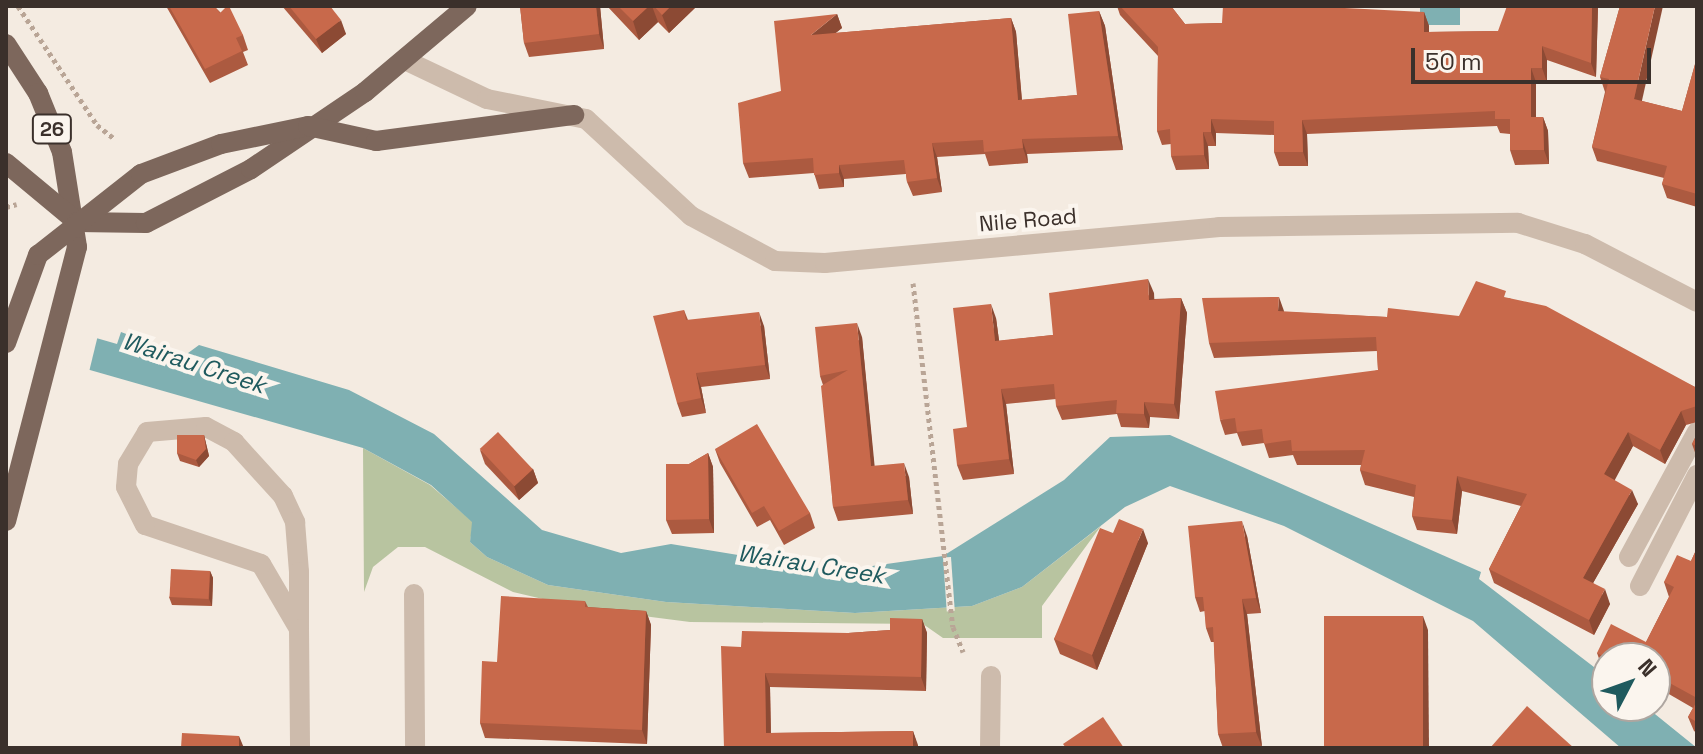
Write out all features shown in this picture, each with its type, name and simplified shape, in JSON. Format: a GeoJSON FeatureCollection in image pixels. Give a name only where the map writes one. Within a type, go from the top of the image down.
{"type":"FeatureCollection","features":[{"type":"Feature","properties":{"kind":"main road"},"geometry":{"type":"LineString","coordinates":[[6,163],[77,222],[132,227],[161,217],[251,169],[308,126],[409,62],[467,6]]}},
{"type":"Feature","properties":{"kind":"main road","name":"26"},"geometry":{"type":"LineString","coordinates":[[6,44],[58,143],[77,222],[75,268],[6,521]]}},
{"type":"Feature","properties":{"kind":"main road"},"geometry":{"type":"LineString","coordinates":[[6,343],[38,255],[141,174],[221,144],[308,126],[376,141],[574,115]]}},
{"type":"Feature","properties":{"kind":"street","name":"Nile Road"},"geometry":{"type":"LineString","coordinates":[[409,62],[487,99],[574,115],[627,150],[691,216],[775,261],[825,263],[1219,227],[1518,223],[1585,244],[1697,302]]}},
{"type":"Feature","properties":{"kind":"street"},"geometry":{"type":"LineString","coordinates":[[299,629],[261,564],[145,525],[126,487],[128,464],[147,432],[206,427],[269,478],[295,522],[299,629],[300,748]]}},
{"type":"Feature","properties":{"kind":"street"},"geometry":{"type":"LineString","coordinates":[[1629,557],[1697,432]]}},
{"type":"Feature","properties":{"kind":"street"},"geometry":{"type":"LineString","coordinates":[[1640,586],[1697,475]]}},
{"type":"Feature","properties":{"kind":"street"},"geometry":{"type":"LineString","coordinates":[[414,594],[415,748]]}},
{"type":"Feature","properties":{"kind":"street"},"geometry":{"type":"LineString","coordinates":[[990,748],[991,676]]}},
{"type":"Feature","properties":{"kind":"path"},"geometry":{"type":"LineString","coordinates":[[18,6],[97,125],[115,139]]}},
{"type":"Feature","properties":{"kind":"path"},"geometry":{"type":"LineString","coordinates":[[913,283],[953,627],[963,652]]}},
{"type":"Feature","properties":{"kind":"green space"},"geometry":{"type":"Polygon","coordinates":[[[363,448],[430,485],[473,522],[470,542],[487,557],[548,585],[666,602],[855,613],[972,606],[1022,587],[1101,526],[1042,606],[1042,638],[943,638],[923,624],[690,622],[581,608],[513,592],[425,547],[398,547],[373,567],[364,592],[363,448]]]}},
{"type":"Feature","properties":{"kind":"water"},"geometry":{"type":"Polygon","coordinates":[[[1420,7],[1460,7],[1460,25],[1420,25],[1420,7]]]}},
{"type":"Feature","properties":{"kind":"water","name":"Wairau Creek"},"geometry":{"type":"Polygon","coordinates":[[[6,312],[117,344],[121,332],[184,356],[199,345],[349,390],[434,434],[542,530],[621,553],[671,544],[837,571],[943,556],[1064,480],[1110,437],[1170,435],[1481,572],[1479,579],[1591,665],[1591,722],[1665,722],[1697,748],[1621,748],[1473,621],[1284,526],[1170,486],[1125,507],[1022,587],[972,606],[855,613],[666,602],[548,585],[487,557],[470,542],[472,522],[431,485],[363,448],[6,346],[6,312]]]}},
{"type":"Feature","properties":{"kind":"pier"},"geometry":{"type":"Polygon","coordinates":[[[6,308],[98,335],[89,372],[6,350],[6,308]]]}},
{"type":"Feature","properties":{"kind":"pier"},"geometry":{"type":"Polygon","coordinates":[[[951,557],[955,611],[947,611],[943,558],[951,557]]]}},
{"type":"Feature","properties":{"kind":"building"},"geometry":{"type":"Polygon","coordinates":[[[169,6],[214,6],[220,13],[229,6],[243,35],[236,38],[242,51],[205,69],[169,6]]]}},
{"type":"Feature","properties":{"kind":"building"},"geometry":{"type":"Polygon","coordinates":[[[289,6],[330,6],[341,20],[316,39],[289,6]]]}},
{"type":"Feature","properties":{"kind":"building"},"geometry":{"type":"Polygon","coordinates":[[[520,6],[596,6],[599,34],[524,43],[520,6]]]}},
{"type":"Feature","properties":{"kind":"building"},"geometry":{"type":"Polygon","coordinates":[[[618,6],[649,6],[633,21],[618,6]]]}},
{"type":"Feature","properties":{"kind":"building"},"geometry":{"type":"Polygon","coordinates":[[[654,6],[671,6],[662,15],[654,6]]]}},
{"type":"Feature","properties":{"kind":"building"},"geometry":{"type":"Polygon","coordinates":[[[1120,6],[1171,6],[1185,24],[1222,23],[1223,6],[1305,6],[1424,12],[1424,32],[1498,31],[1507,6],[1592,6],[1591,63],[1542,46],[1542,68],[1531,68],[1531,117],[1543,117],[1544,150],[1510,150],[1510,119],[1495,119],[1495,111],[1302,120],[1303,152],[1274,152],[1274,121],[1211,119],[1211,132],[1203,132],[1204,155],[1171,156],[1170,129],[1157,131],[1158,47],[1120,6]]]}},
{"type":"Feature","properties":{"kind":"building"},"geometry":{"type":"Polygon","coordinates":[[[1620,6],[1655,6],[1634,99],[1682,111],[1697,57],[1697,194],[1662,184],[1667,166],[1592,147],[1609,79],[1600,77],[1620,6]]]}},
{"type":"Feature","properties":{"kind":"building"},"geometry":{"type":"Polygon","coordinates":[[[1099,11],[1118,136],[1022,139],[1023,148],[984,152],[983,140],[932,143],[937,178],[907,182],[904,160],[839,165],[839,173],[814,175],[813,158],[743,163],[738,103],[781,91],[774,21],[837,14],[811,35],[1011,18],[1018,100],[1077,95],[1068,14],[1099,11]]]}},
{"type":"Feature","properties":{"kind":"building"},"geometry":{"type":"Polygon","coordinates":[[[1148,279],[1149,300],[1181,298],[1174,404],[1144,402],[1144,414],[1116,413],[1117,400],[1056,406],[1054,384],[1001,389],[1009,459],[957,465],[953,429],[967,427],[953,308],[991,304],[995,341],[1053,335],[1049,293],[1148,279]]]}},
{"type":"Feature","properties":{"kind":"building"},"geometry":{"type":"Polygon","coordinates":[[[1476,281],[1506,291],[1504,297],[1546,306],[1697,388],[1697,406],[1681,411],[1660,450],[1628,432],[1604,474],[1632,490],[1583,578],[1605,589],[1589,620],[1489,569],[1527,494],[1457,476],[1452,520],[1412,516],[1416,485],[1360,470],[1365,450],[1292,451],[1291,440],[1264,444],[1262,429],[1237,432],[1235,418],[1220,420],[1215,391],[1378,370],[1376,337],[1209,343],[1202,298],[1279,297],[1278,311],[1387,317],[1388,308],[1459,316],[1476,281]]]}},
{"type":"Feature","properties":{"kind":"building"},"geometry":{"type":"Polygon","coordinates":[[[684,310],[686,320],[759,312],[765,365],[696,373],[701,398],[677,403],[653,316],[684,310]]]}},
{"type":"Feature","properties":{"kind":"building"},"geometry":{"type":"Polygon","coordinates":[[[857,323],[871,466],[904,463],[908,500],[833,507],[821,386],[848,370],[820,376],[815,327],[857,323]]]}},
{"type":"Feature","properties":{"kind":"building"},"geometry":{"type":"Polygon","coordinates":[[[757,424],[810,513],[779,531],[764,506],[752,513],[715,449],[757,424]]]}},
{"type":"Feature","properties":{"kind":"building"},"geometry":{"type":"Polygon","coordinates":[[[498,432],[533,469],[514,486],[480,449],[498,432]]]}},
{"type":"Feature","properties":{"kind":"building"},"geometry":{"type":"Polygon","coordinates":[[[177,435],[204,435],[206,449],[196,460],[177,453],[177,435]]]}},
{"type":"Feature","properties":{"kind":"building"},"geometry":{"type":"Polygon","coordinates":[[[708,453],[709,519],[666,520],[666,464],[689,464],[708,453]]]}},
{"type":"Feature","properties":{"kind":"building"},"geometry":{"type":"Polygon","coordinates":[[[1119,519],[1143,529],[1092,655],[1054,639],[1100,528],[1113,533],[1119,519]]]}},
{"type":"Feature","properties":{"kind":"building"},"geometry":{"type":"Polygon","coordinates":[[[1242,521],[1256,598],[1242,599],[1256,732],[1218,734],[1213,627],[1206,628],[1203,597],[1195,597],[1188,526],[1242,521]]]}},
{"type":"Feature","properties":{"kind":"building"},"geometry":{"type":"Polygon","coordinates":[[[1697,548],[1697,698],[1671,684],[1671,642],[1646,642],[1674,587],[1664,582],[1677,555],[1691,561],[1697,548]]]}},
{"type":"Feature","properties":{"kind":"building"},"geometry":{"type":"Polygon","coordinates":[[[171,569],[210,571],[208,599],[170,597],[171,569]]]}},
{"type":"Feature","properties":{"kind":"building"},"geometry":{"type":"Polygon","coordinates":[[[501,596],[585,601],[585,607],[646,611],[642,730],[480,723],[482,661],[497,662],[501,596]]]}},
{"type":"Feature","properties":{"kind":"building"},"geometry":{"type":"Polygon","coordinates":[[[1324,616],[1423,616],[1423,748],[1324,748],[1324,616]]]}},
{"type":"Feature","properties":{"kind":"building"},"geometry":{"type":"Polygon","coordinates":[[[890,618],[922,619],[921,677],[765,673],[766,733],[913,731],[913,748],[724,748],[721,646],[741,647],[742,631],[848,633],[890,630],[890,618]]]}},
{"type":"Feature","properties":{"kind":"building"},"geometry":{"type":"Polygon","coordinates":[[[1611,624],[1646,642],[1602,642],[1611,624]]]}},
{"type":"Feature","properties":{"kind":"building"},"geometry":{"type":"Polygon","coordinates":[[[1697,701],[1697,722],[1688,717],[1697,701]]]}},
{"type":"Feature","properties":{"kind":"building"},"geometry":{"type":"Polygon","coordinates":[[[1527,706],[1574,748],[1490,748],[1527,706]]]}},
{"type":"Feature","properties":{"kind":"building"},"geometry":{"type":"Polygon","coordinates":[[[1103,717],[1124,748],[1066,748],[1063,744],[1103,717]]]}},
{"type":"Feature","properties":{"kind":"building"},"geometry":{"type":"Polygon","coordinates":[[[182,733],[239,736],[239,748],[181,748],[182,733]]]}}]}
